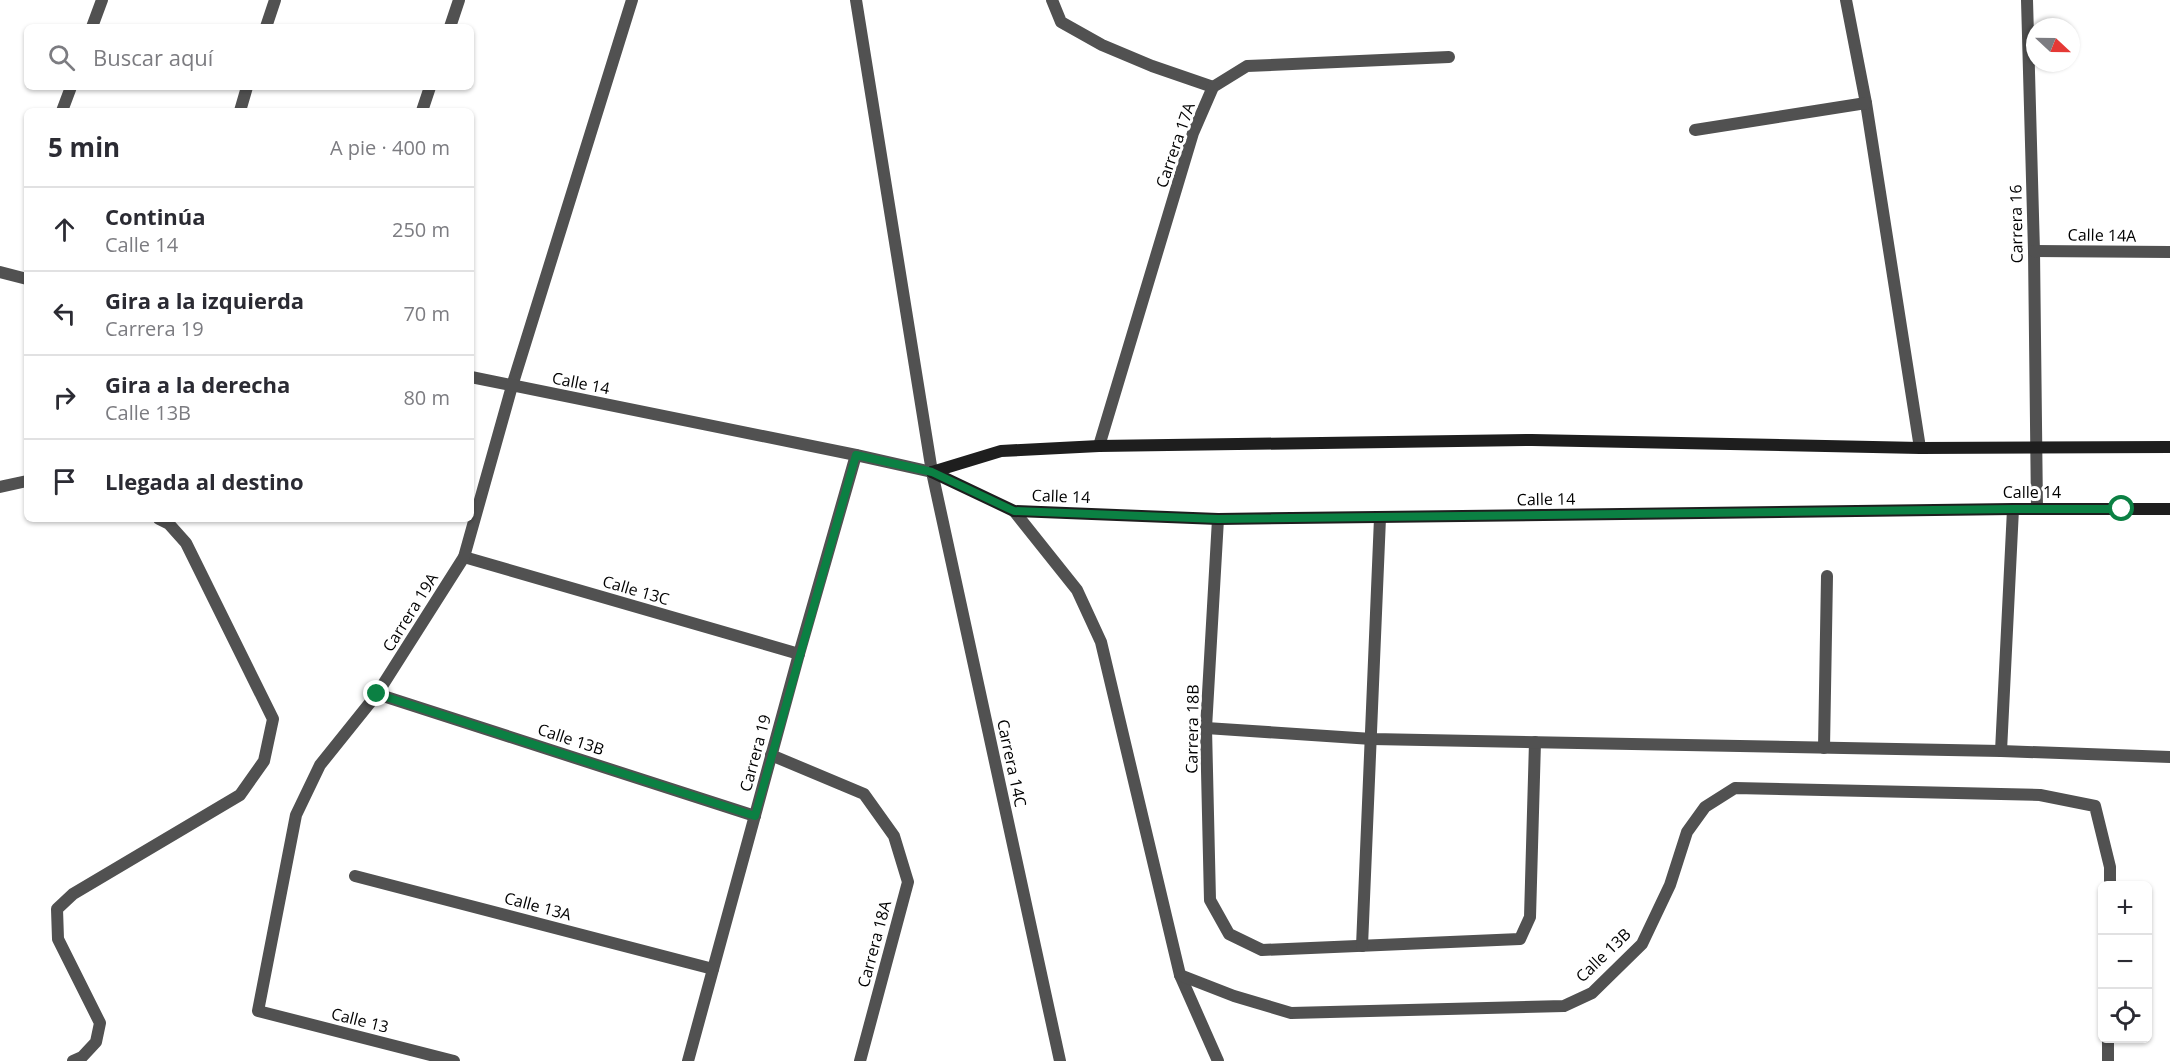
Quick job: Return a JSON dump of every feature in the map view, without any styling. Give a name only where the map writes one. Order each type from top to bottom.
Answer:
[{"type":"main road","name":"Calle 14","points":[[932,472],[1001,451],[1099,446],[1533,440],[1920,448],[2170,447]]},
{"type":"main road","name":"Calle 14","points":[[932,472],[1014,511],[1218,519],[2170,509]]},
{"type":"street","points":[[93,24],[102,0]]},
{"type":"street","points":[[267,24],[275,0]]},
{"type":"street","points":[[451,24],[459,0]]},
{"type":"street","name":"Carrera 19A","points":[[474,521],[512,386],[632,0]]},
{"type":"street","name":"Carrera 14C","points":[[856,0],[932,472],[1060,1061]]},
{"type":"street","points":[[1052,0],[1061,22],[1102,45],[1152,66],[1213,87]]},
{"type":"street","points":[[1846,0],[1866,103],[1920,448]]},
{"type":"street","name":"Carrera 16","points":[[2027,0],[2034,251],[2037,509]]},
{"type":"street","name":"Carrera 17A","points":[[1099,446],[1194,133],[1213,87],[1247,66],[1449,57]]},
{"type":"street","points":[[63,108],[70,90]]},
{"type":"street","points":[[241,108],[247,90]]},
{"type":"street","points":[[423,108],[429,90]]},
{"type":"street","points":[[1695,130],[1866,103]]},
{"type":"street","name":"Calle 14A","points":[[2034,251],[2170,252]]},
{"type":"street","points":[[0,272],[24,278]]},
{"type":"street","name":"Calle 14","points":[[474,377],[932,472]]},
{"type":"street","name":"Carrera 19","points":[[688,1061],[856,455]]},
{"type":"street","points":[[0,487],[24,482]]},
{"type":"street","points":[[2001,751],[2013,509]]},
{"type":"street","points":[[1014,511],[1077,590],[1101,642],[1180,975],[1218,1061]]},
{"type":"street","points":[[1380,518],[1362,946],[1520,939],[1530,917],[1534,742]]},
{"type":"street","name":"Carrera 18B","points":[[1218,519],[1206,728],[1210,900],[1229,934],[1262,950],[1362,946]]},
{"type":"street","points":[[73,1061],[82,1057],[96,1042],[100,1023],[58,939],[57,909],[73,894],[240,795],[264,761],[273,719],[186,543],[165,522]]},
{"type":"street","name":"Carrera 19A","points":[[258,1011],[296,815],[320,765],[377,694],[464,557],[474,522]]},
{"type":"street","name":"Calle 13C","points":[[464,557],[799,654]]},
{"type":"street","points":[[1824,748],[1827,576]]},
{"type":"street","name":"Calle 13B","points":[[377,694],[755,816]]},
{"type":"street","points":[[1206,728],[1372,739],[2001,751],[2170,758]]},
{"type":"street","name":"Carrera 18A","points":[[771,756],[864,794],[894,836],[908,882],[860,1061]]},
{"type":"street","name":"Calle 13B","points":[[1180,975],[1234,996],[1291,1013],[1564,1006],[1592,993],[1642,944],[1670,885],[1687,832],[1705,807],[1735,788],[2040,795],[2095,806],[2110,867],[2110,881]]},
{"type":"street","name":"Calle 13A","points":[[355,876],[713,969]]},
{"type":"street","name":"Calle 13","points":[[258,1011],[454,1061]]},
{"type":"street","points":[[2108,1043],[2108,1061]]},
{"type":"route","points":[[377,694],[755,816],[856,455],[932,472],[1014,511],[1218,519],[2122,509]]}]
